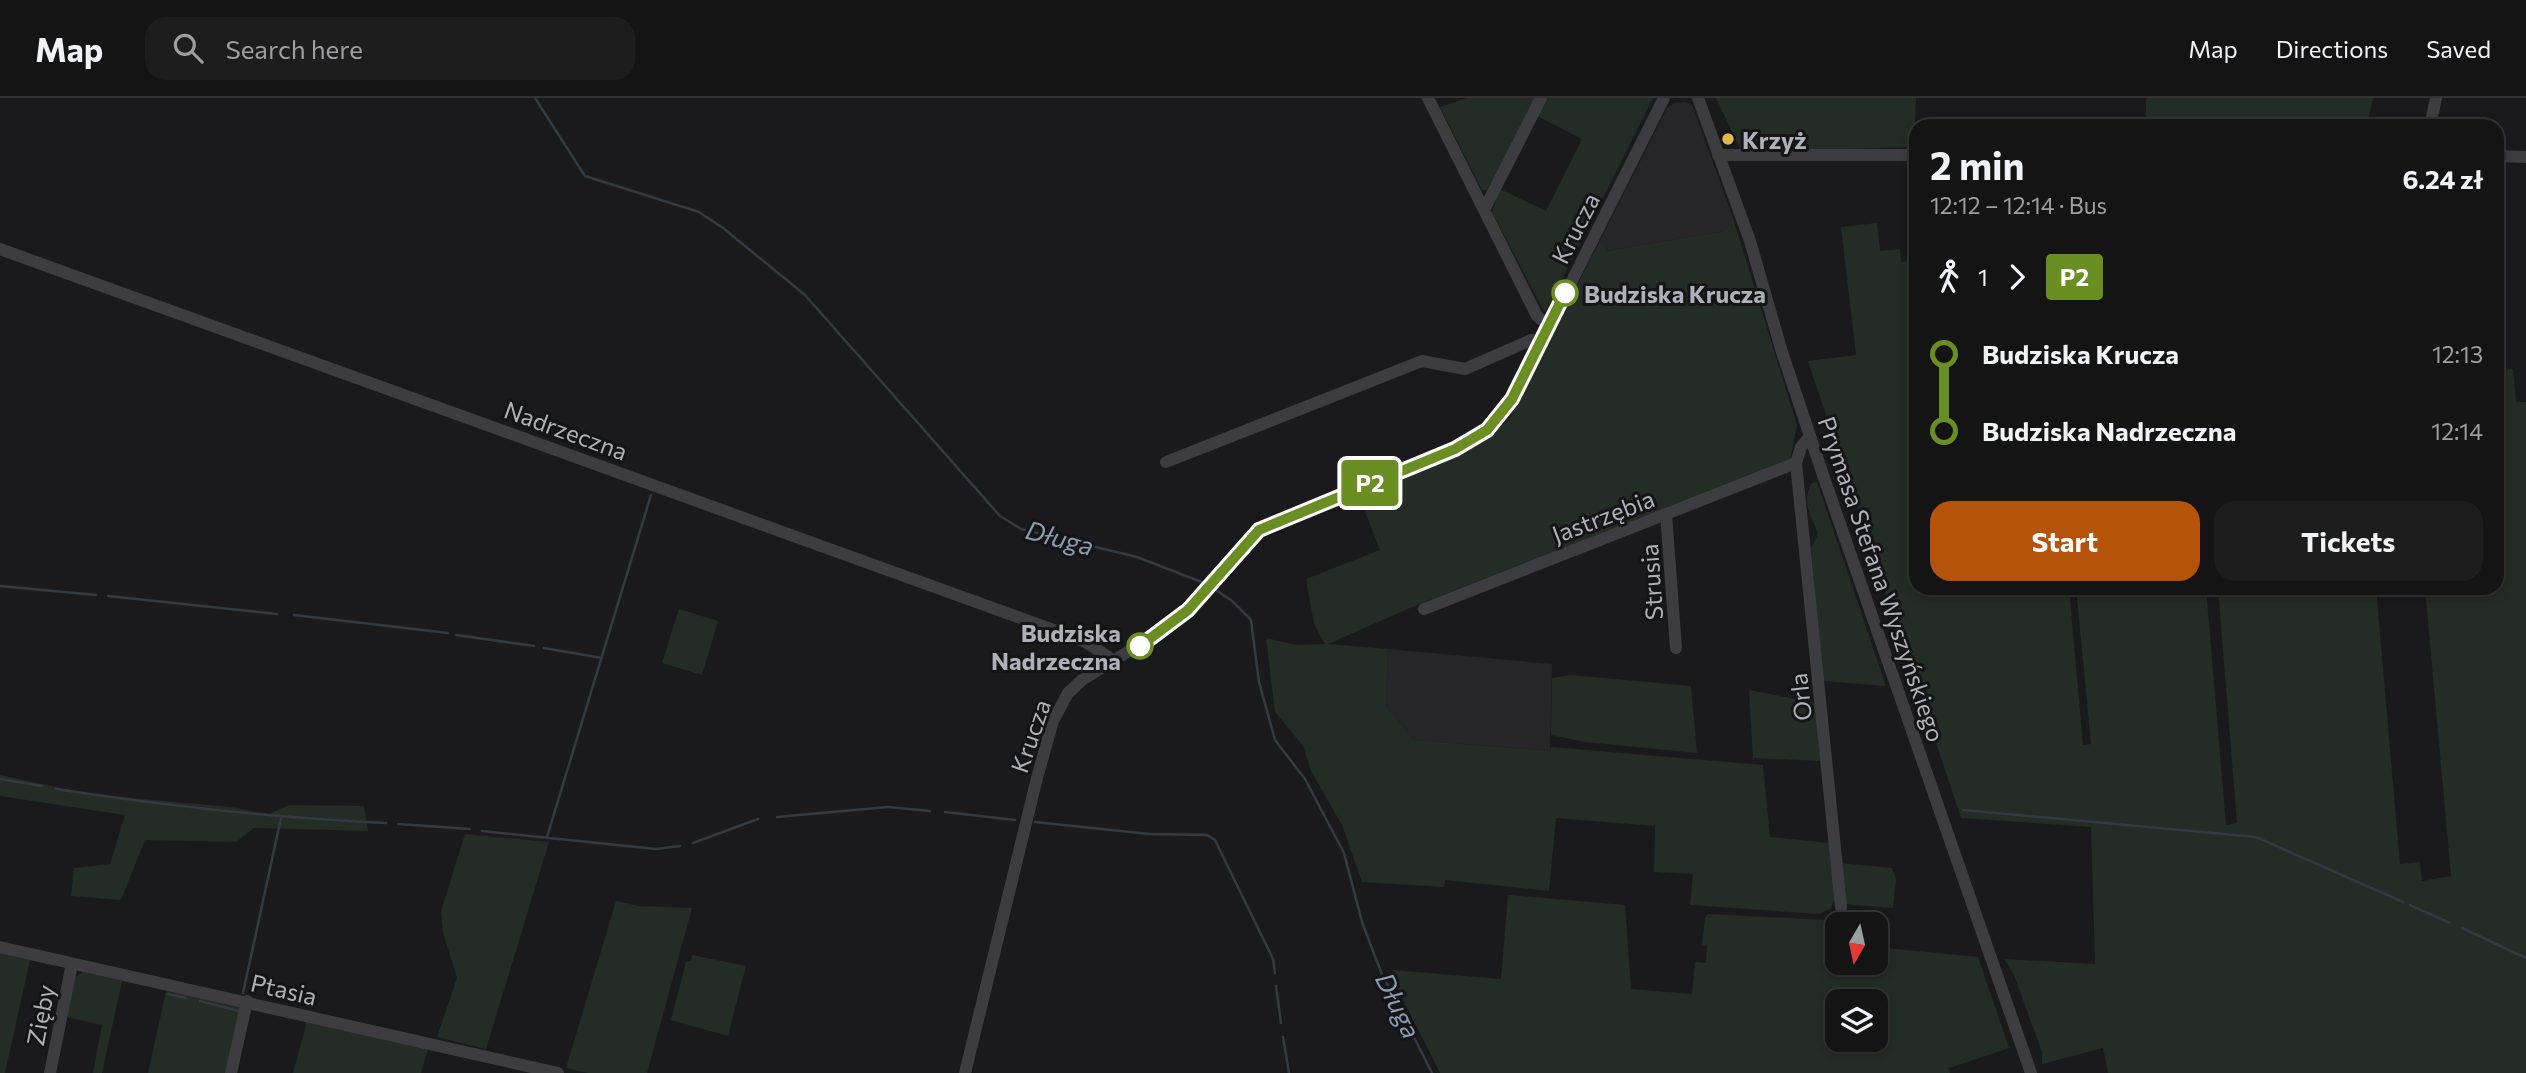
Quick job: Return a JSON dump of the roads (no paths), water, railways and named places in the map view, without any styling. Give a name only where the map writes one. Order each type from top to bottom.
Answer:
[{"type":"street","points":[[1429,98],[1537,316],[1549,326]]},
{"type":"street","points":[[1485,208],[1541,98]]},
{"type":"street","name":"Prymasa Stefana Wyszyńskiego","points":[[1698,98],[1749,241],[1810,436],[2031,1073]]},
{"type":"street","points":[[2432,119],[2436,98]]},
{"type":"street","name":"Krucza","points":[[965,1073],[1017,852],[1053,721],[1068,693],[1113,660],[1173,624],[1203,595],[1247,542],[1275,521],[1480,435],[1512,399],[1666,99]]},
{"type":"street","points":[[1718,155],[1909,155]]},
{"type":"street","points":[[2504,156],[2526,157]]},
{"type":"street","name":"Nadrzeczna","points":[[0,249],[1084,641],[1113,660]]},
{"type":"street","points":[[1166,462],[1422,361],[1465,369],[1531,341],[1541,341]]},
{"type":"street","points":[[1796,463],[1801,447],[1810,436]]},
{"type":"street","name":"Orla","points":[[1796,463],[1841,907]]},
{"type":"street","name":"Jastrzębia","points":[[1424,609],[1796,463]]},
{"type":"street","points":[[1799,484],[1824,475]]},
{"type":"street","name":"Strusia","points":[[1667,514],[1676,648]]},
{"type":"street","name":"Ptasia","points":[[0,947],[558,1073]]},
{"type":"street","name":"Zięby","points":[[50,1073],[72,964]]},
{"type":"street","points":[[230,1073],[247,1002]]},
{"type":"waterway","name":"Długa","points":[[535,98],[585,176],[699,212],[723,228],[805,295],[1000,516],[1021,529],[1137,557],[1204,583]]},
{"type":"waterway","points":[[547,837],[651,495]]},
{"type":"waterway","points":[[0,586],[96,595]]},
{"type":"waterway","name":"Długa","points":[[1213,588],[1232,601],[1251,620],[1259,682],[1275,740],[1305,779],[1344,853],[1362,922],[1381,972],[1432,1073]]},
{"type":"waterway","points":[[108,596],[277,614]]},
{"type":"waterway","points":[[294,615],[448,633]]},
{"type":"waterway","points":[[456,635],[534,646]]},
{"type":"waterway","points":[[544,648],[602,658]]},
{"type":"waterway","points":[[0,779],[42,786]]},
{"type":"waterway","points":[[56,789],[221,810],[386,823]]},
{"type":"waterway","points":[[777,817],[888,807],[930,811]]},
{"type":"waterway","points":[[1963,810],[2256,837],[2403,902]]},
{"type":"waterway","points":[[945,812],[1015,820]]},
{"type":"waterway","points":[[243,993],[281,818]]},
{"type":"waterway","points":[[693,843],[758,819]]},
{"type":"waterway","points":[[1035,822],[1149,834],[1207,835],[1215,840],[1273,959],[1275,973]]},
{"type":"waterway","points":[[398,824],[470,829]]},
{"type":"waterway","points":[[482,831],[656,849],[680,846]]},
{"type":"waterway","points":[[2410,905],[2450,923]]},
{"type":"waterway","points":[[2462,928],[2526,958]]},
{"type":"waterway","points":[[1276,986],[1281,1023]]},
{"type":"waterway","points":[[168,994],[186,998]]},
{"type":"waterway","points":[[200,1001],[239,1011]]},
{"type":"waterway","points":[[1283,1037],[1289,1073]]},
{"type":"place","name":"Krzyż","points":[[1728,139]]},
{"type":"place","name":"Budziska Krucza","points":[[1565,293]]},
{"type":"place","name":"Budziska Nadrzeczna","points":[[1140,646]]}]
